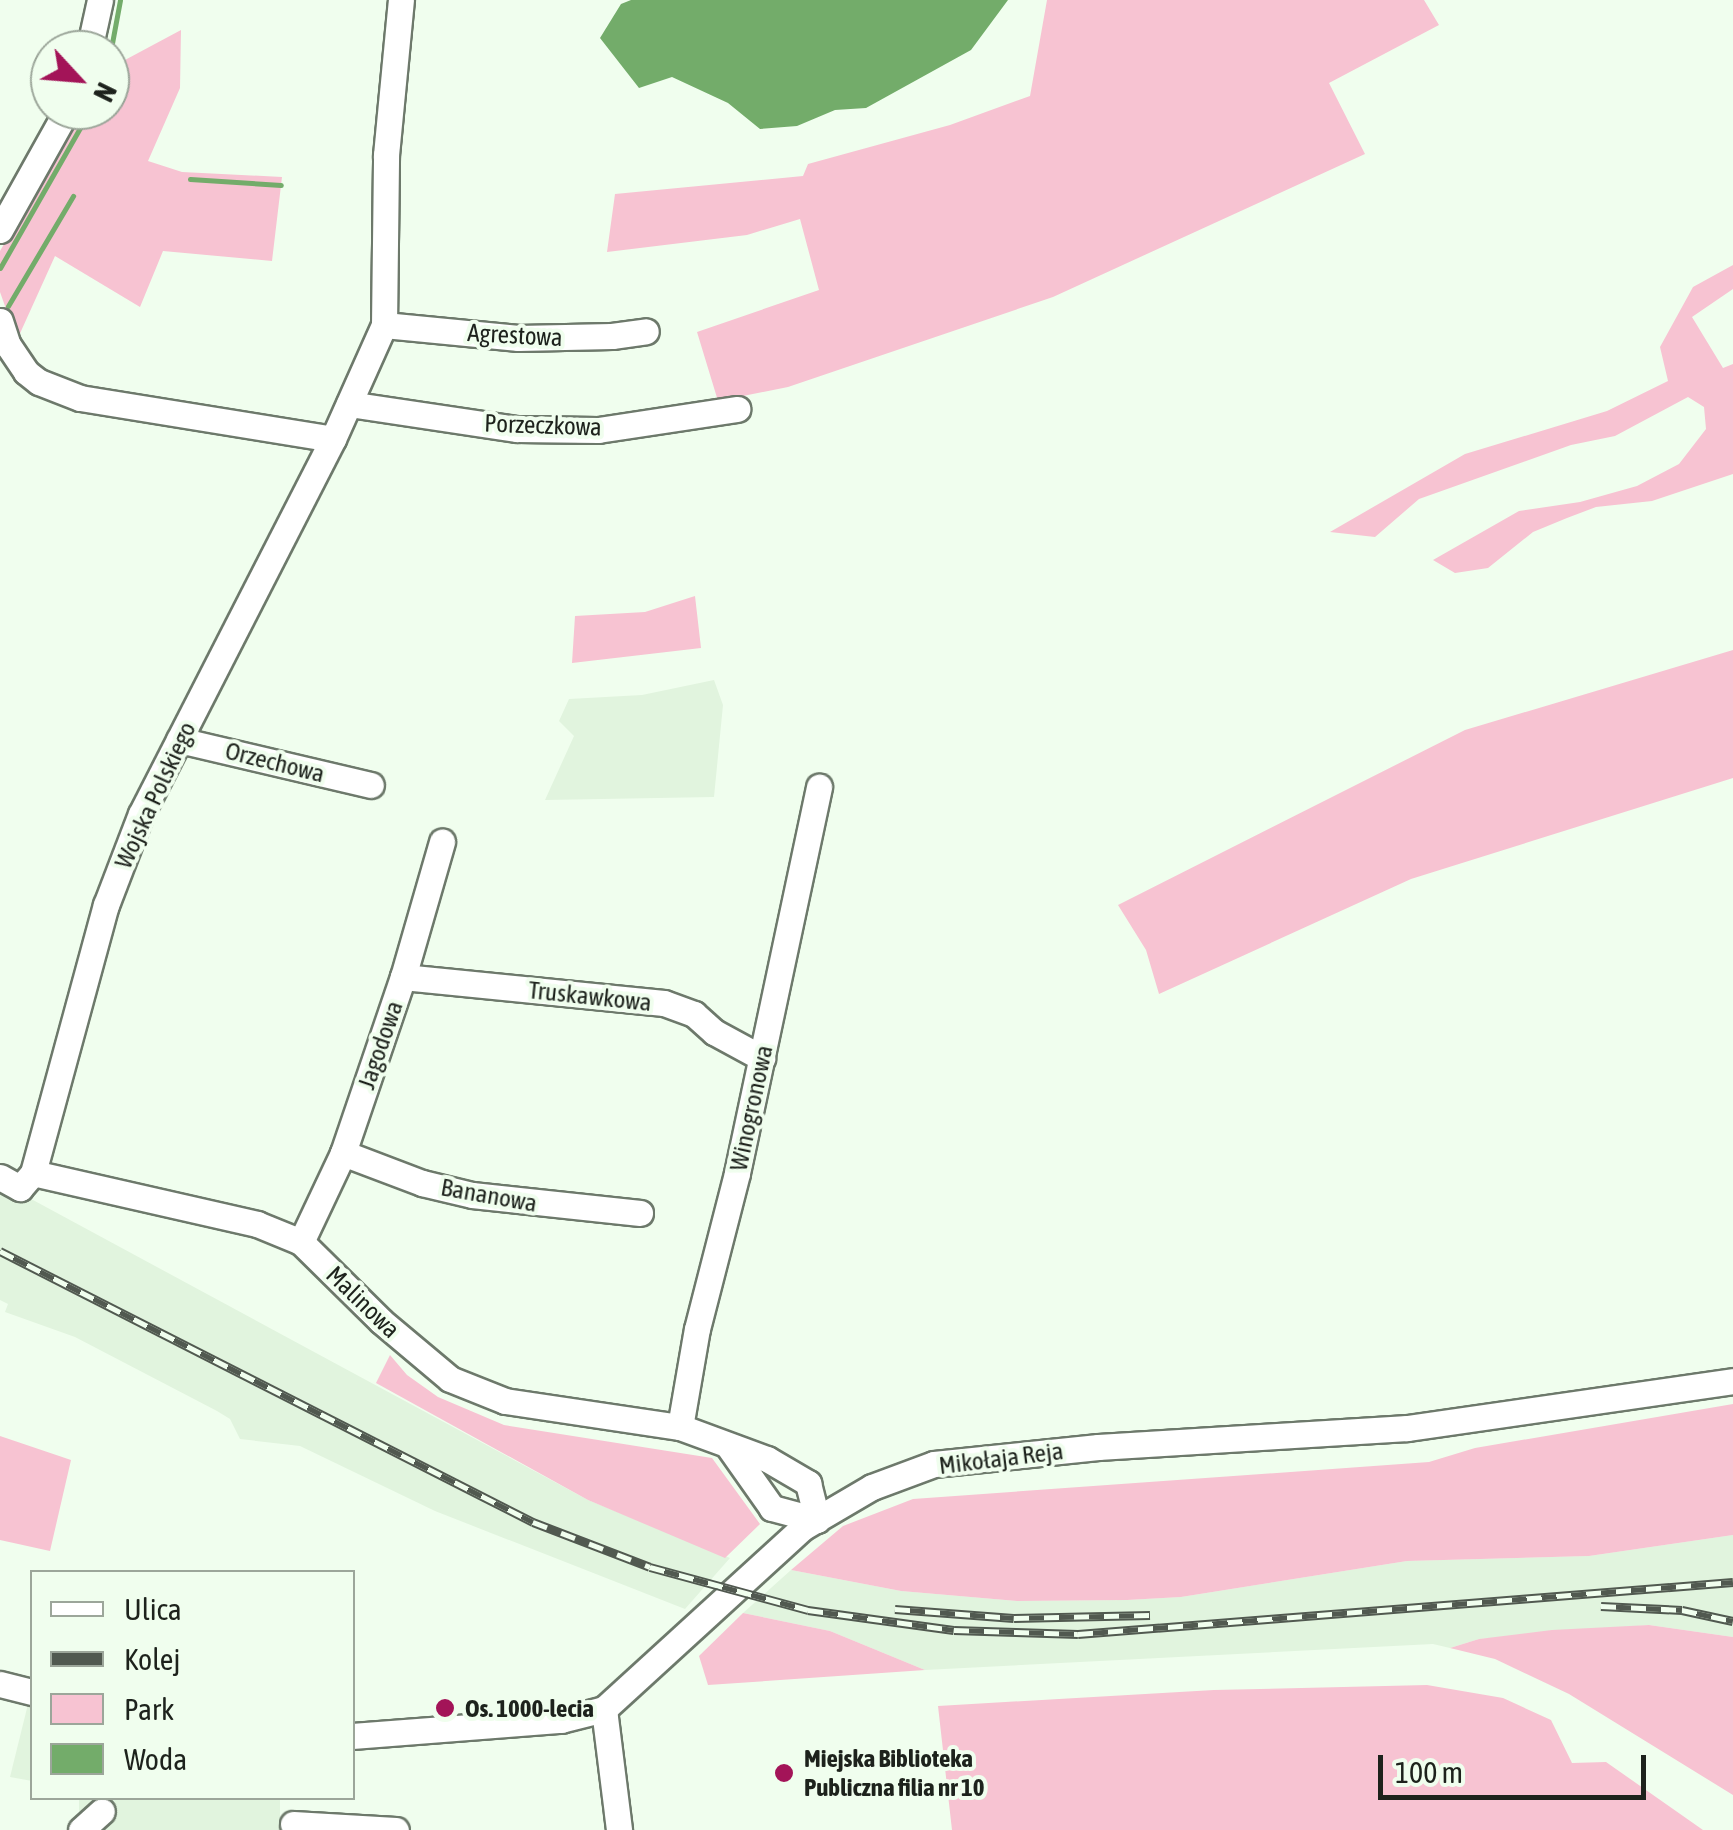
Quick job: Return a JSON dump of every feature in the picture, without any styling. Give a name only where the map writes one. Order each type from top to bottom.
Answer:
[{"type":"street","points":[[93,30],[100,0]]},
{"type":"street","name":"Wojska Polskiego","points":[[33,1174],[106,905],[142,814],[333,439],[384,325],[386,156],[400,0]]},
{"type":"street","points":[[0,230],[7,201],[55,130]]},
{"type":"street","points":[[0,321],[8,344],[26,372],[80,398],[333,439]]},
{"type":"street","name":"Agrestowa","points":[[384,325],[518,338],[598,337],[646,331]]},
{"type":"street","name":"Porzeczkowa","points":[[349,404],[517,430],[598,430],[737,409]]},
{"type":"street","name":"Orzechowa","points":[[180,740],[370,786]]},
{"type":"street","name":"Winogronowa","points":[[680,1427],[697,1328],[762,1058],[818,787]]},
{"type":"street","name":"Jagodowa","points":[[301,1242],[343,1153],[403,977],[442,842]]},
{"type":"street","name":"Truskawkowa","points":[[403,977],[664,1003],[694,1014],[714,1032],[762,1058]]},
{"type":"street","name":"Bananowa","points":[[343,1153],[408,1178],[472,1195],[640,1214]]},
{"type":"street","name":"Malinowa","points":[[0,1178],[20,1188],[33,1174],[257,1224],[301,1242],[419,1356],[461,1385],[526,1406],[680,1427],[729,1448],[767,1458],[808,1483]]},
{"type":"street","name":"Mikołaja Reja","points":[[355,1736],[561,1720],[604,1708],[773,1550],[872,1487],[934,1464],[1098,1447],[1440,1425],[1733,1381]]},
{"type":"street","points":[[729,1448],[772,1508],[777,1528],[773,1550]]},
{"type":"street","points":[[772,1508],[817,1520],[808,1483],[841,1490],[872,1487]]},
{"type":"street","points":[[0,1684],[30,1692]]},
{"type":"street","points":[[604,1708],[619,1830]]},
{"type":"street","points":[[294,1800],[292,1827],[396,1830]]},
{"type":"street","points":[[81,1830],[102,1811]]},
{"type":"shaded area","points":[[714,680],[723,705],[714,797],[545,800],[574,736],[559,721],[569,699],[642,695]]},
{"type":"shaded area","points":[[0,1194],[33,1200],[588,1500],[730,1558],[685,1609],[435,1511],[300,1446],[240,1439],[230,1419],[217,1411],[75,1337],[5,1312],[8,1304],[0,1300]]},
{"type":"shaded area","points":[[1733,1535],[1733,1637],[1649,1625],[1479,1639],[1450,1648],[1433,1644],[925,1670],[830,1631],[743,1613],[791,1570],[901,1591],[1017,1601],[1127,1600],[1181,1597],[1407,1561],[1589,1556]]},
{"type":"shaded area","points":[[28,1704],[30,1704],[30,1781],[10,1777]]},
{"type":"shaded area","points":[[79,1800],[280,1800],[280,1830],[79,1830]]},
{"type":"green space","points":[[1047,0],[1424,0],[1439,25],[1329,83],[1365,154],[1053,297],[788,387],[718,401],[697,332],[819,290],[800,219],[747,235],[607,252],[615,194],[803,176],[808,164],[950,125],[1030,96]]},
{"type":"green space","points":[[181,30],[180,88],[148,161],[182,172],[282,177],[272,261],[163,251],[140,307],[55,256],[17,340],[0,292],[0,251],[69,130],[130,130],[130,57]]},
{"type":"green space","points":[[1733,265],[1733,289],[1692,317],[1723,368],[1733,364],[1733,474],[1652,501],[1596,507],[1567,518],[1533,532],[1488,568],[1455,573],[1433,560],[1519,511],[1580,502],[1637,486],[1679,464],[1706,429],[1704,407],[1688,397],[1615,436],[1571,445],[1419,499],[1375,537],[1330,532],[1465,454],[1607,411],[1668,381],[1660,347],[1693,287]]},
{"type":"green space","points":[[695,596],[701,648],[572,663],[575,616],[645,612]]},
{"type":"green space","points":[[1733,650],[1733,778],[1411,879],[1159,994],[1146,950],[1118,905],[1465,730]]},
{"type":"green space","points":[[390,1355],[407,1375],[438,1397],[504,1425],[712,1458],[760,1524],[725,1558],[588,1500],[376,1383]]},
{"type":"green space","points":[[1733,1404],[1733,1535],[1589,1556],[1407,1561],[1181,1597],[1127,1600],[1017,1601],[901,1591],[791,1570],[843,1526],[913,1499],[1429,1462],[1475,1448]]},
{"type":"green space","points":[[0,1436],[71,1460],[50,1551],[0,1540]]},
{"type":"green space","points":[[743,1613],[830,1631],[925,1670],[708,1685],[699,1656]]},
{"type":"green space","points":[[1649,1625],[1733,1637],[1733,1795],[1569,1694],[1495,1659],[1450,1648],[1479,1639],[1552,1630]]},
{"type":"green space","points":[[1427,1685],[1503,1698],[1551,1720],[1572,1763],[1606,1762],[1703,1830],[952,1830],[938,1706],[1214,1690]]},
{"type":"water","points":[[631,0],[1008,0],[971,50],[866,108],[835,110],[797,126],[760,129],[728,103],[672,77],[639,88],[600,38],[621,4]]},
{"type":"waterway","points":[[114,30],[120,0]]},
{"type":"waterway","points":[[0,268],[79,130]]},
{"type":"waterway","points":[[190,179],[281,185]]},
{"type":"waterway","points":[[8,306],[73,196]]},
{"type":"railway","points":[[0,1251],[533,1522],[650,1567],[808,1610],[954,1630],[1078,1634],[1733,1582]]},
{"type":"railway","points":[[1601,1606],[1682,1610],[1733,1621]]},
{"type":"railway","points":[[895,1609],[1014,1618],[1150,1615]]},
{"type":"place","name":"Os. 1000-lecia","points":[[445,1708]]},
{"type":"place","name":"Miejska Biblioteka Publiczna filia nr 10","points":[[784,1773]]}]
